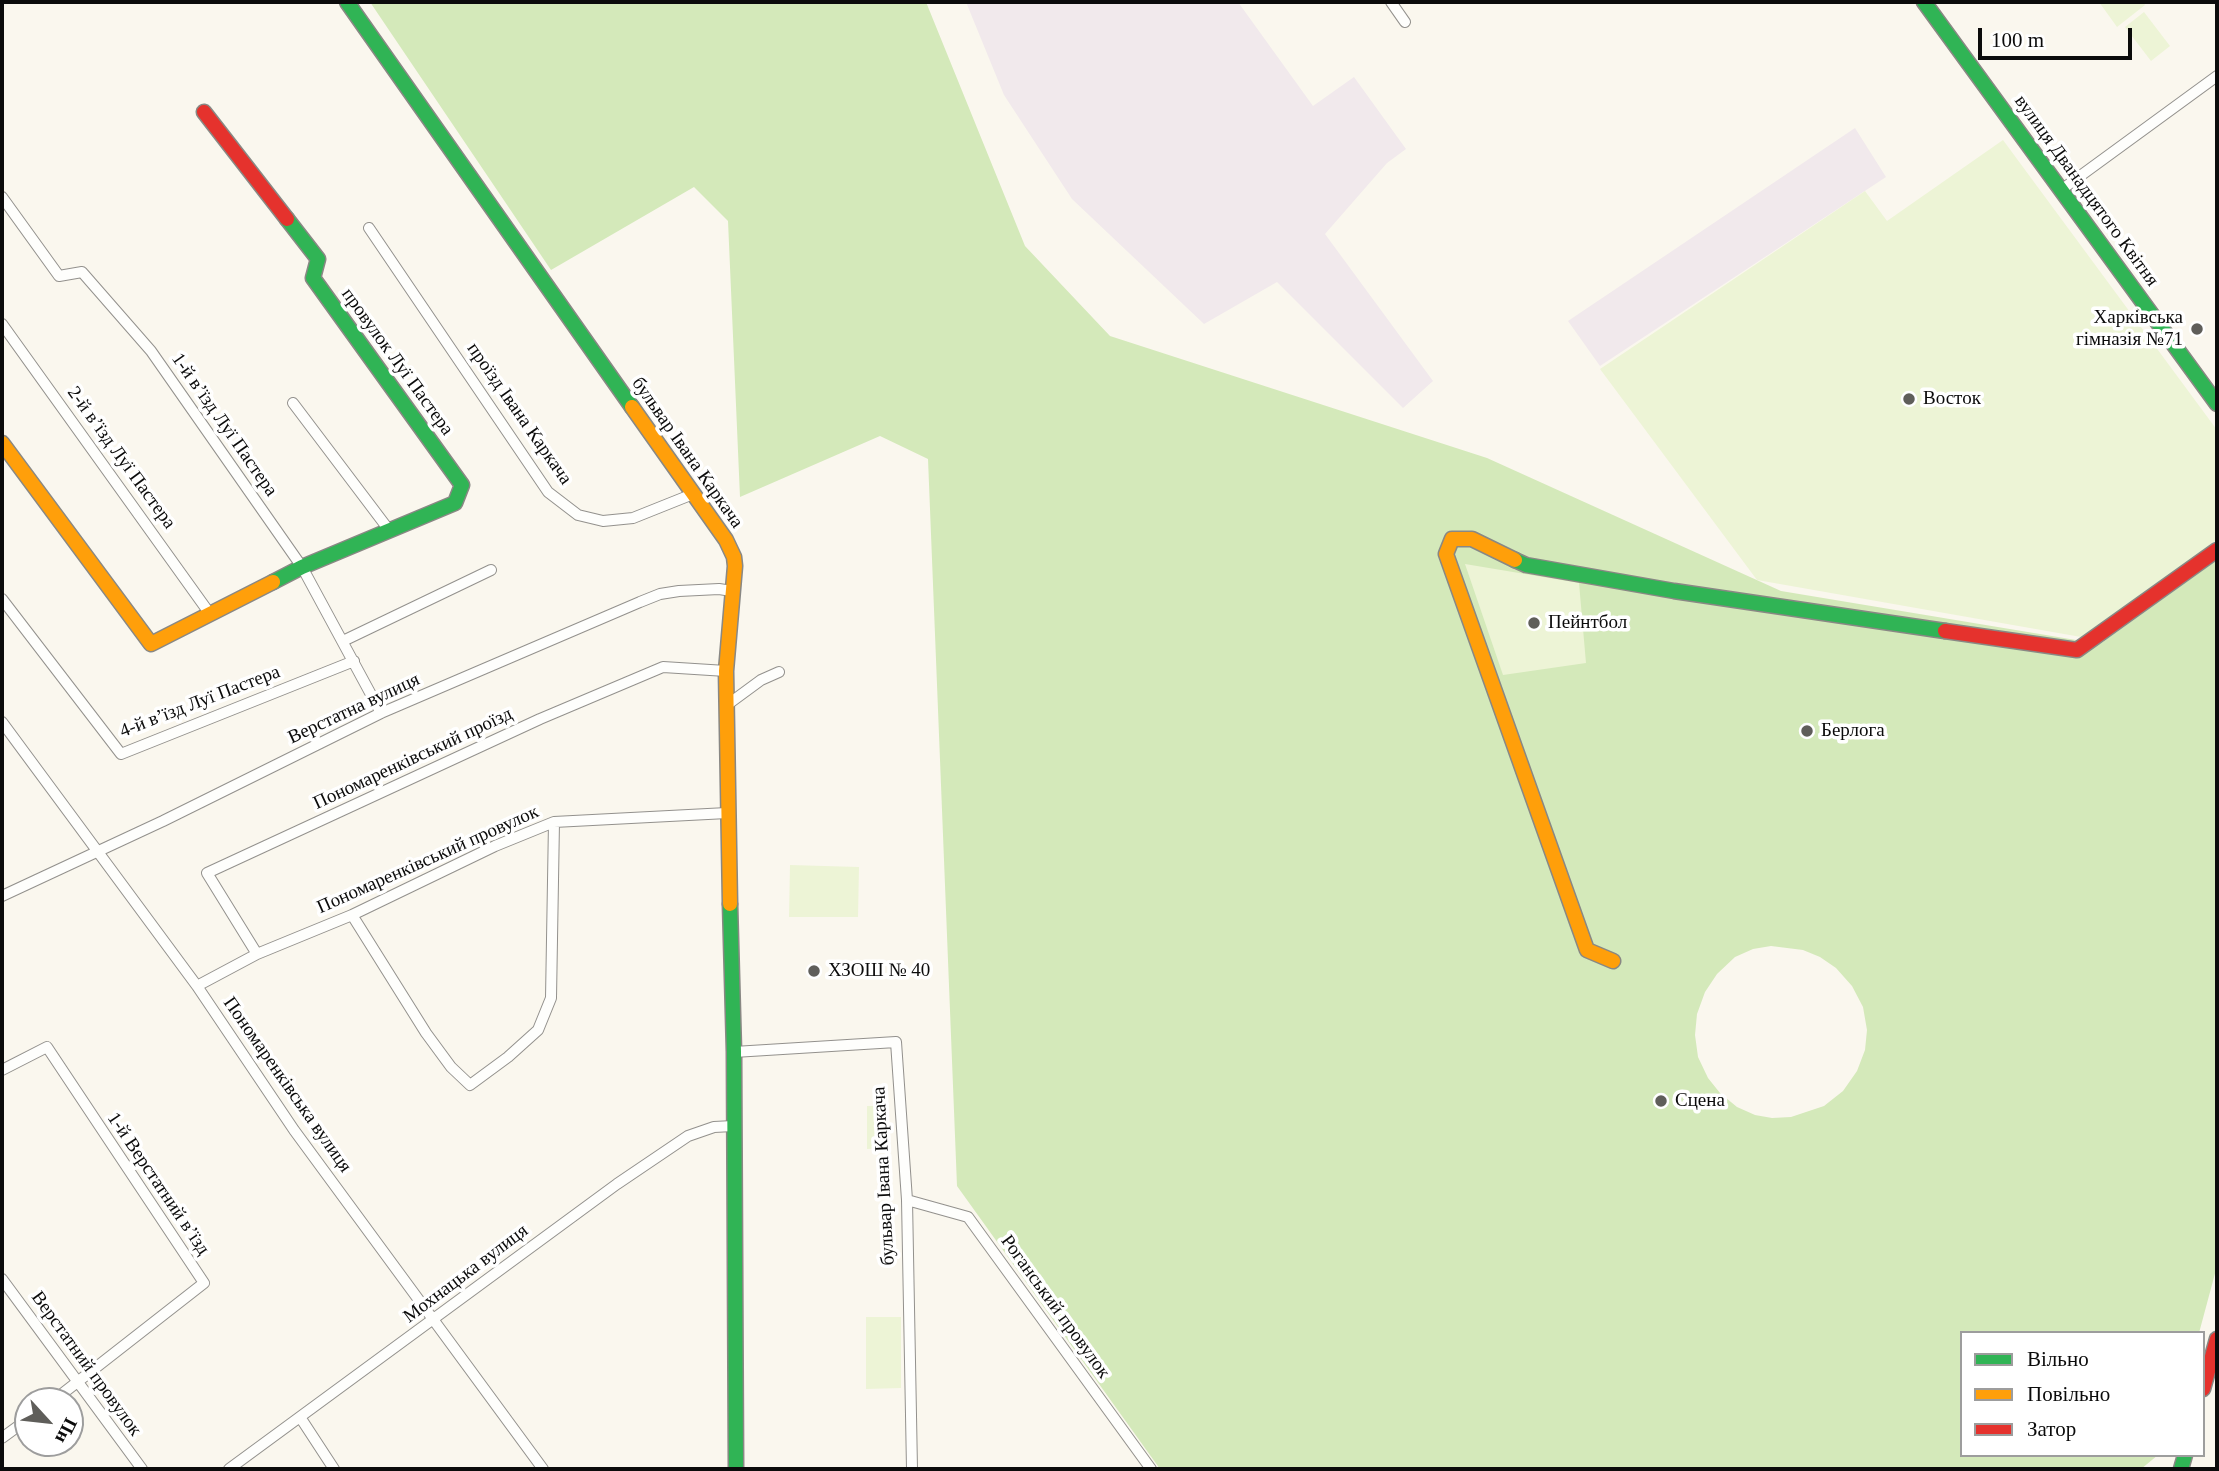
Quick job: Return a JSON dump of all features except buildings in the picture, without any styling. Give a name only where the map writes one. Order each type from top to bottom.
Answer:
[{"type":"street","name":"бульвар Івана Каркача","points":[[347,2],[726,540],[734,557],[726,671],[734,1052],[736,1469]]},
{"type":"street","points":[[1391,2],[1405,22]]},
{"type":"street","name":"вулиця Дванадцятого Квітня","points":[[1924,2],[2217,404]]},
{"type":"street","points":[[2061,190],[2217,76]]},
{"type":"street","name":"провулок Луї Пастера","points":[[204,112],[318,259],[313,278],[462,485],[455,503],[302,568]]},
{"type":"street","name":"1-й в’їзд Луї Пастера","points":[[2,197],[59,276],[82,272],[151,351],[302,568],[381,713]]},
{"type":"street","name":"проїзд Івана Каркача","points":[[369,228],[548,492],[578,515],[603,521],[633,518],[693,494]]},
{"type":"street","name":"2-й в’їзд Луї Пастера","points":[[2,324],[210,614]]},
{"type":"street","points":[[293,403],[389,530]]},
{"type":"street","points":[[2,443],[151,644],[302,568]]},
{"type":"street","points":[[1613,961],[1587,950],[1446,554],[1452,539],[1472,539],[1527,565],[1674,591],[2077,650],[2217,550]]},
{"type":"street","points":[[343,641],[491,570]]},
{"type":"street","name":"Верстатна вулиця","points":[[2,896],[163,821],[381,713],[660,594],[719,589],[732,591]]},
{"type":"street","name":"4-й в’їзд Луї Пастера","points":[[2,599],[121,754],[354,661]]},
{"type":"street","name":"Пономаренківський проїзд","points":[[257,954],[208,873],[540,719],[663,667],[726,671]]},
{"type":"street","points":[[727,705],[761,680],[779,673]]},
{"type":"street","name":"Пономаренківська вулиця","points":[[2,722],[197,986],[294,1130],[543,1469]]},
{"type":"street","name":"Пономаренківський провулок","points":[[197,986],[257,954],[352,915],[495,846],[554,822],[727,813]]},
{"type":"street","points":[[352,915],[426,1033],[452,1067],[470,1085],[508,1057],[538,1030],[551,998],[554,822]]},
{"type":"street","name":"бульвар Івана Каркача","points":[[734,1052],[895,1042],[907,1200],[912,1469]]},
{"type":"street","name":"1-й Верстатний в’їзд","points":[[2,1070],[47,1047],[204,1283],[79,1382]]},
{"type":"street","name":"Мохнацька вулиця","points":[[229,1469],[606,1192],[688,1136],[714,1127],[733,1126]]},
{"type":"street","name":"Роганський провулок","points":[[907,1200],[968,1217],[1151,1469]]},
{"type":"street","name":"Верстатний провулок","points":[[2,1279],[142,1469]]},
{"type":"street","points":[[2205,1382],[2217,1339]]},
{"type":"street","points":[[72,1387],[79,1382]]},
{"type":"street","points":[[300,1417],[334,1469]]},
{"type":"shaded area","points":[[966,2],[1238,2],[1313,106],[1354,77],[1406,149],[1387,163],[1325,234],[1433,381],[1403,408],[1277,282],[1204,324],[1072,199],[1004,95]]},
{"type":"shaded area","points":[[1855,128],[1886,177],[1600,366],[1568,321]]},
{"type":"green space","points":[[370,2],[926,2],[1025,246],[1110,336],[1487,458],[1781,591],[2100,644],[2217,560],[2217,1266],[2200,1331],[1960,1331],[1960,1457],[2156,1457],[2141,1469],[1160,1469],[957,1186],[928,459],[880,436],[740,497],[728,221],[694,187],[551,270]],"holes":[[[1771,946],[1803,950],[1836,968],[1852,986],[1863,1007],[1867,1030],[1865,1050],[1857,1071],[1843,1091],[1824,1106],[1791,1117],[1755,1115],[1737,1107],[1720,1093],[1708,1078],[1698,1057],[1695,1035],[1697,1014],[1705,992],[1717,974],[1735,957],[1753,949]]]},
{"type":"green space","points":[[2099,2],[2143,2],[2145,5],[2117,27]]},
{"type":"green space","points":[[2144,12],[2170,46],[2151,61],[2125,27]]},
{"type":"green space","name":"Восток","points":[[2003,140],[2217,430],[2217,540],[2081,637],[1757,580],[1600,369],[1865,191],[1887,221]]},
{"type":"green space","name":"Пейнтбол","points":[[1465,564],[1579,583],[1586,663],[1503,675]]},
{"type":"green space","points":[[790,865],[859,867],[858,917],[789,917]]},
{"type":"green space","points":[[867,1106],[887,1106],[888,1148],[867,1149]]},
{"type":"green space","points":[[866,1317],[901,1317],[901,1388],[866,1389]]},
{"type":"traffic: fast","points":[[347,2],[632,407]]},
{"type":"traffic: fast","points":[[1924,2],[2217,404]]},
{"type":"traffic: fast","points":[[273,582],[302,567],[455,503],[462,485],[313,278],[318,259],[287,219]]},
{"type":"traffic: fast","points":[[1515,560],[1526,565],[1674,591],[1945,631]]},
{"type":"traffic: fast","points":[[730,904],[734,1052],[736,1469]]},
{"type":"traffic: fast","points":[[2181,1469],[2184,1457]]},
{"type":"traffic: slow","points":[[632,407],[726,540],[734,557],[726,671],[730,904]]},
{"type":"traffic: slow","points":[[2,443],[151,644],[273,582]]},
{"type":"traffic: slow","points":[[1515,560],[1472,539],[1452,539],[1446,554],[1587,950],[1613,961]]},
{"type":"traffic: jam","points":[[204,112],[287,219]]},
{"type":"traffic: jam","points":[[1945,631],[2077,650],[2217,550]]},
{"type":"traffic: jam","points":[[2205,1382],[2217,1339]]},
{"type":"place","name":"Харківська гімназія №71","points":[[2197,329]]},
{"type":"place","name":"Восток","points":[[1909,399]]},
{"type":"place","name":"Пейнтбол","points":[[1534,623]]},
{"type":"place","name":"Берлога","points":[[1807,731]]},
{"type":"place","name":"ХЗОШ № 40","points":[[814,971]]},
{"type":"place","name":"Сцена","points":[[1661,1101]]}]
